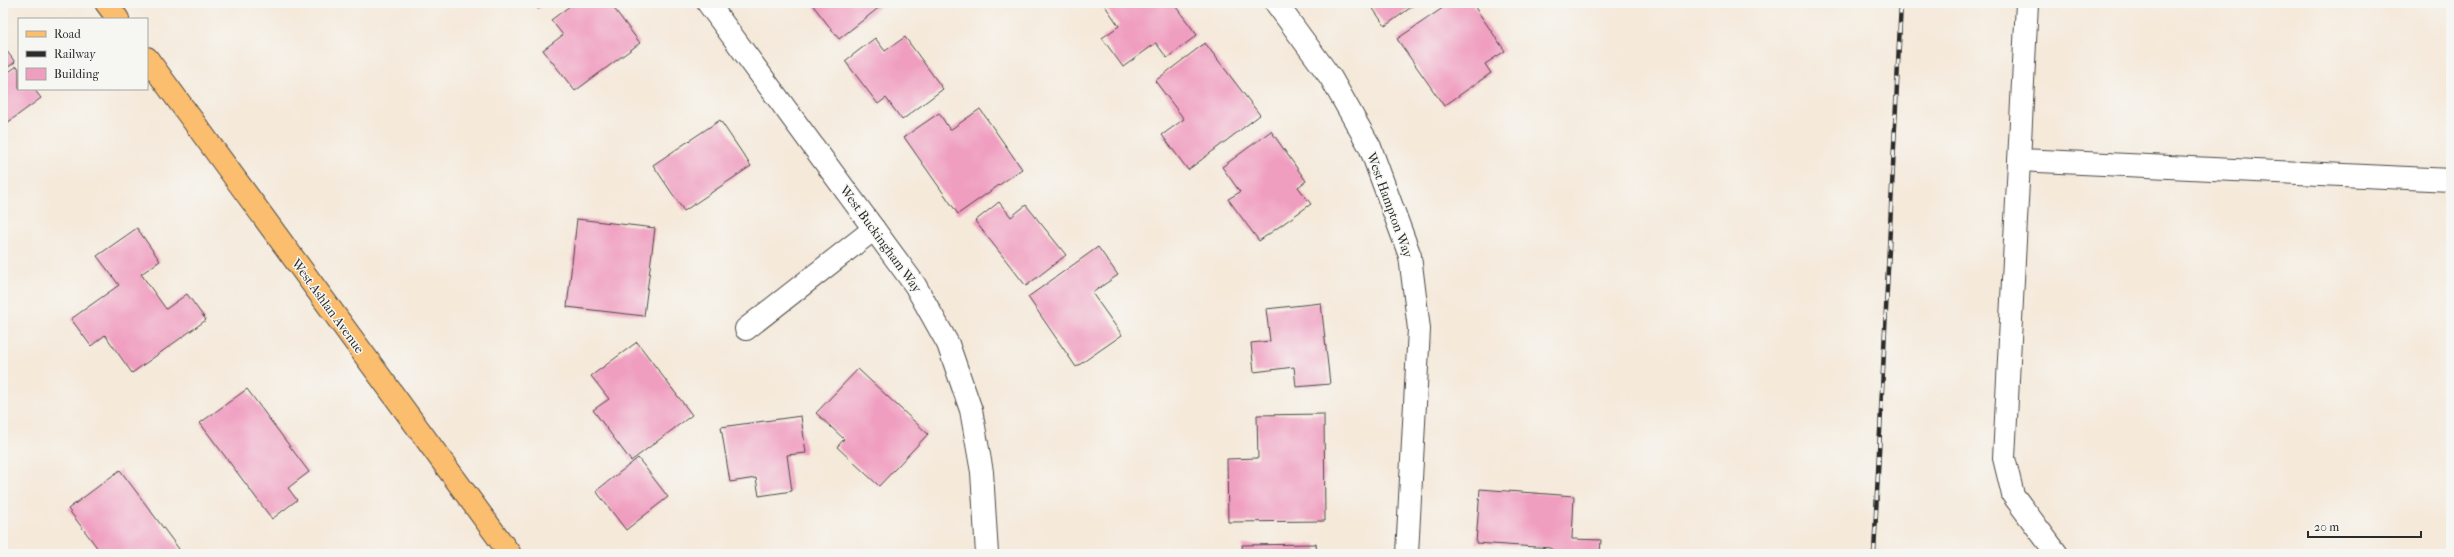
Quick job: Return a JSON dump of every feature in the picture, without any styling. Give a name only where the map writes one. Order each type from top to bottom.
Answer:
[{"type":"main road","points":[[106,3],[117,18]]},
{"type":"main road","name":"West Ashlan Avenue","points":[[148,59],[510,554]]},
{"type":"street","name":"West Buckingham Way","points":[[708,3],[915,285],[948,344],[971,410],[982,472],[987,554]]},
{"type":"street","name":"West Hampton Way","points":[[1276,3],[1331,78],[1370,147],[1410,256],[1419,329],[1407,554]]},
{"type":"street","points":[[2027,3],[2004,458],[2013,495],[2057,554]]},
{"type":"street","points":[[2019,160],[2451,180]]},
{"type":"street","points":[[746,329],[874,229]]},
{"type":"building","points":[[534,3],[546,3],[538,9]]},
{"type":"building","points":[[574,3],[610,3],[640,43],[575,91],[543,50],[563,35],[551,20]]},
{"type":"building","points":[[811,3],[879,3],[881,6],[839,39]]},
{"type":"building","points":[[1103,3],[1173,3],[1197,35],[1167,58],[1156,43],[1123,67],[1102,38],[1119,26]]},
{"type":"building","points":[[1369,3],[1417,3],[1385,26]]},
{"type":"building","points":[[1450,3],[1472,3],[1505,51],[1485,64],[1491,73],[1444,106],[1397,39]]},
{"type":"building","points":[[905,37],[943,89],[902,120],[886,98],[878,104],[845,61],[875,38],[885,51]]},
{"type":"building","points":[[1205,43],[1260,115],[1188,170],[1162,135],[1184,119],[1155,81]]},
{"type":"building","points":[[3,46],[15,62],[3,71]]},
{"type":"building","points":[[17,66],[18,90],[35,90],[41,98],[3,126],[3,76]]},
{"type":"building","points":[[980,109],[1022,169],[958,214],[904,137],[939,113],[950,130]]},
{"type":"building","points":[[720,120],[751,166],[684,211],[653,165]]},
{"type":"building","points":[[1271,131],[1306,181],[1298,187],[1311,204],[1259,241],[1228,199],[1240,192],[1222,167]]},
{"type":"building","points":[[999,202],[1011,217],[1026,205],[1066,255],[1026,286],[975,221]]},
{"type":"building","points":[[577,219],[655,228],[644,316],[567,307]]},
{"type":"building","points":[[137,228],[160,261],[141,274],[166,309],[187,294],[206,320],[132,373],[105,335],[91,346],[71,319],[119,285],[97,256]]},
{"type":"building","points":[[1098,247],[1118,275],[1092,293],[1122,335],[1076,367],[1028,297]]},
{"type":"building","points":[[1321,303],[1330,384],[1296,387],[1294,367],[1254,372],[1251,343],[1270,341],[1266,309]]},
{"type":"building","points":[[637,342],[692,415],[631,461],[593,410],[609,399],[591,376]]},
{"type":"building","points":[[858,369],[928,434],[879,486],[837,447],[844,439],[816,413]]},
{"type":"building","points":[[247,389],[309,472],[288,488],[297,500],[272,519],[200,423]]},
{"type":"building","points":[[1324,414],[1325,521],[1228,522],[1227,459],[1258,458],[1257,415]]},
{"type":"building","points":[[801,416],[806,453],[787,455],[792,491],[759,496],[756,478],[730,482],[721,427]]},
{"type":"building","points":[[638,458],[668,497],[626,530],[596,491]]},
{"type":"building","points":[[120,470],[179,549],[173,554],[102,554],[68,509]]},
{"type":"building","points":[[1480,489],[1574,496],[1572,539],[1601,540],[1600,554],[1551,554],[1551,548],[1476,543]]},
{"type":"building","points":[[1316,544],[1317,554],[1243,554],[1242,545]]},
{"type":"railway","points":[[1874,554],[1901,3]]}]
